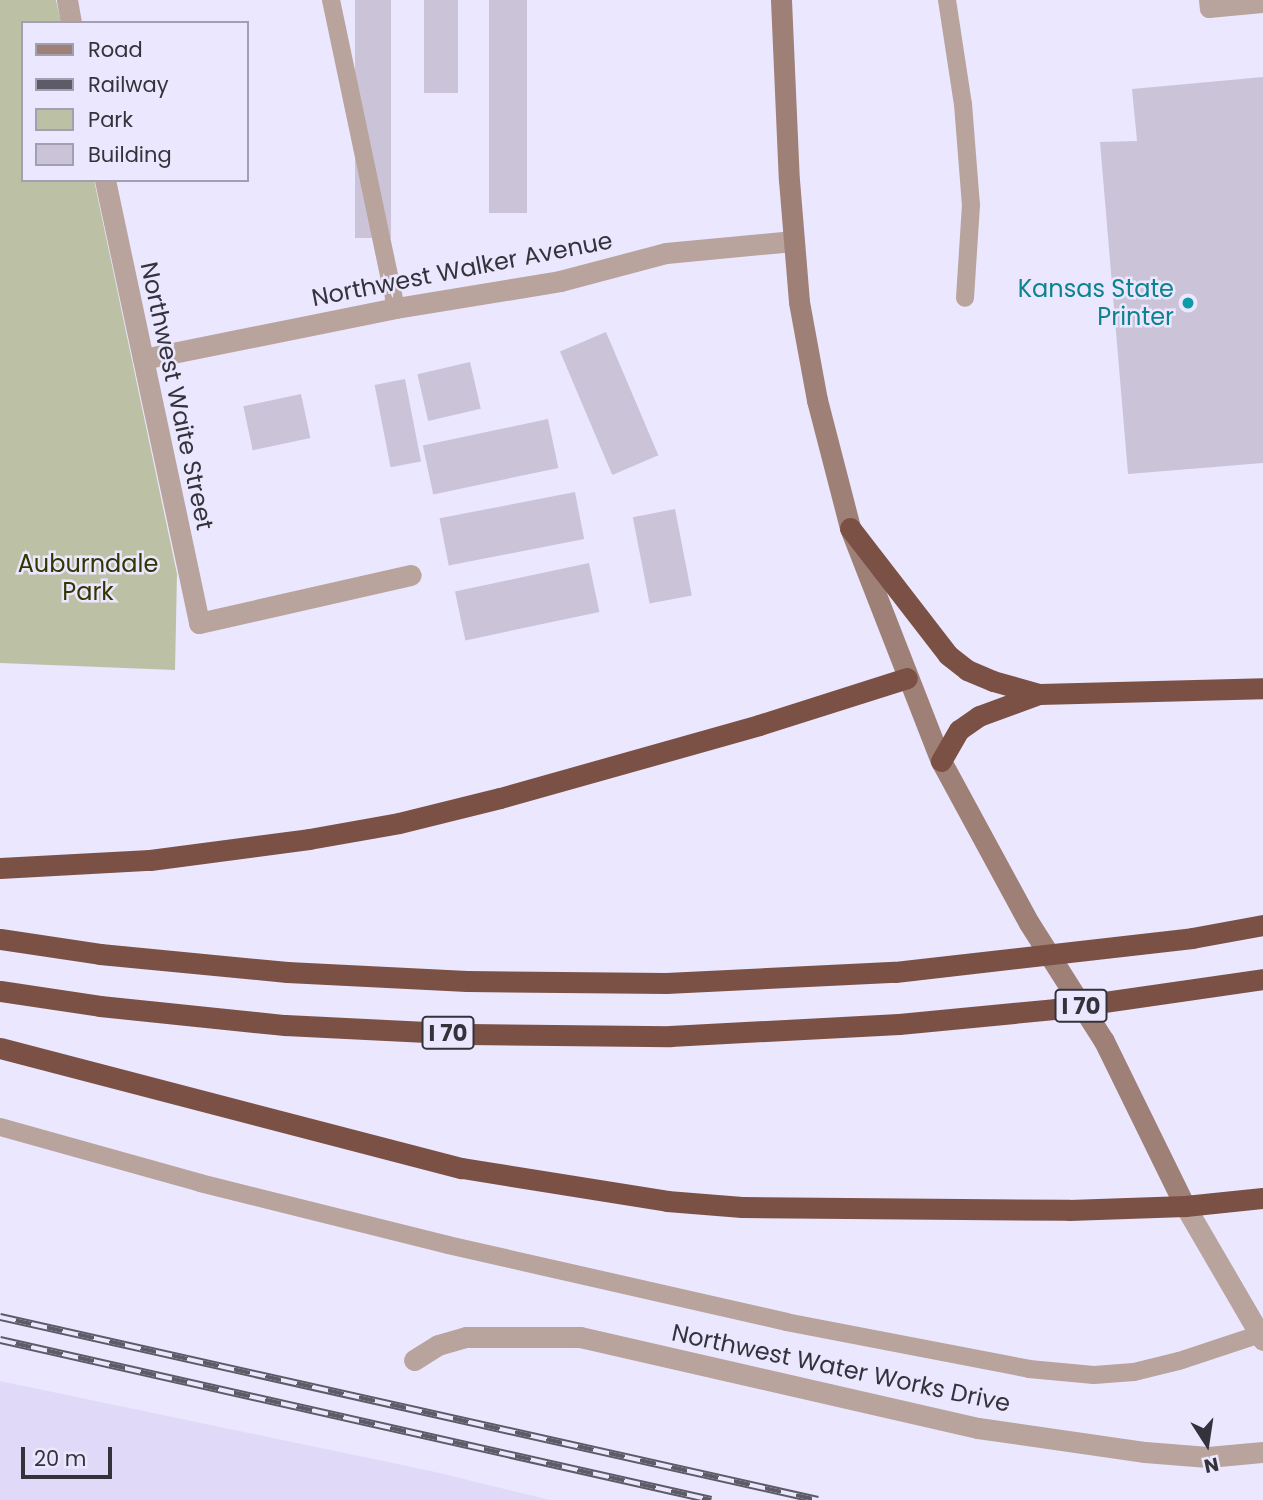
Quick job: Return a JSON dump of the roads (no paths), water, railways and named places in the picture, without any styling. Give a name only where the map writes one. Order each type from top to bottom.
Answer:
[{"type":"highway","points":[[850,528],[924,628],[948,655],[967,670],[993,681],[1039,694],[1263,688]]},
{"type":"highway","points":[[0,868],[150,860],[309,839],[399,822],[500,798],[759,725],[907,678]]},
{"type":"highway","points":[[940,761],[959,730],[979,716],[1039,694]]},
{"type":"highway","name":"I 70","points":[[0,940],[100,954],[287,972],[467,981],[666,983],[895,972],[1192,938],[1263,925]]},
{"type":"highway","name":"I 70","points":[[0,992],[100,1006],[285,1025],[467,1034],[670,1036],[899,1024],[1056,1009],[1263,979]]},
{"type":"highway","points":[[0,1048],[462,1168],[667,1201],[742,1207],[1069,1210],[1185,1206],[1263,1198]]},
{"type":"main road","points":[[781,0],[793,241],[799,302],[814,389],[850,528],[940,761],[1029,923],[1104,1041],[1185,1206]]},
{"type":"street","points":[[67,0],[71,21]]},
{"type":"street","name":"Northwest Waite Street","points":[[105,182],[199,623],[411,575]]},
{"type":"street","name":"Northwest Walker Avenue","points":[[143,359],[396,309],[560,281],[666,253],[793,241]]},
{"type":"street","points":[[1185,1206],[1262,1337]]},
{"type":"street","name":"Northwest Water Works Drive","points":[[414,1360],[438,1345],[466,1338],[580,1337],[978,1428],[1158,1453],[1208,1457],[1263,1452]]},
{"type":"lane","points":[[331,0],[396,309]]},
{"type":"lane","points":[[947,0],[963,104],[971,205],[965,298]]},
{"type":"lane","points":[[1208,0],[1209,9],[1263,4]]},
{"type":"lane","points":[[0,1127],[200,1182],[448,1245],[786,1322],[1028,1369],[1094,1375],[1134,1372],[1262,1337]]},
{"type":"railway","points":[[0,1317],[818,1500]]},
{"type":"railway","points":[[0,1340],[711,1500]]},
{"type":"place","name":"Kansas State Printer","points":[[1188,303]]},
{"type":"park label","name":"Auburndale Park","points":[[88,578]]}]
